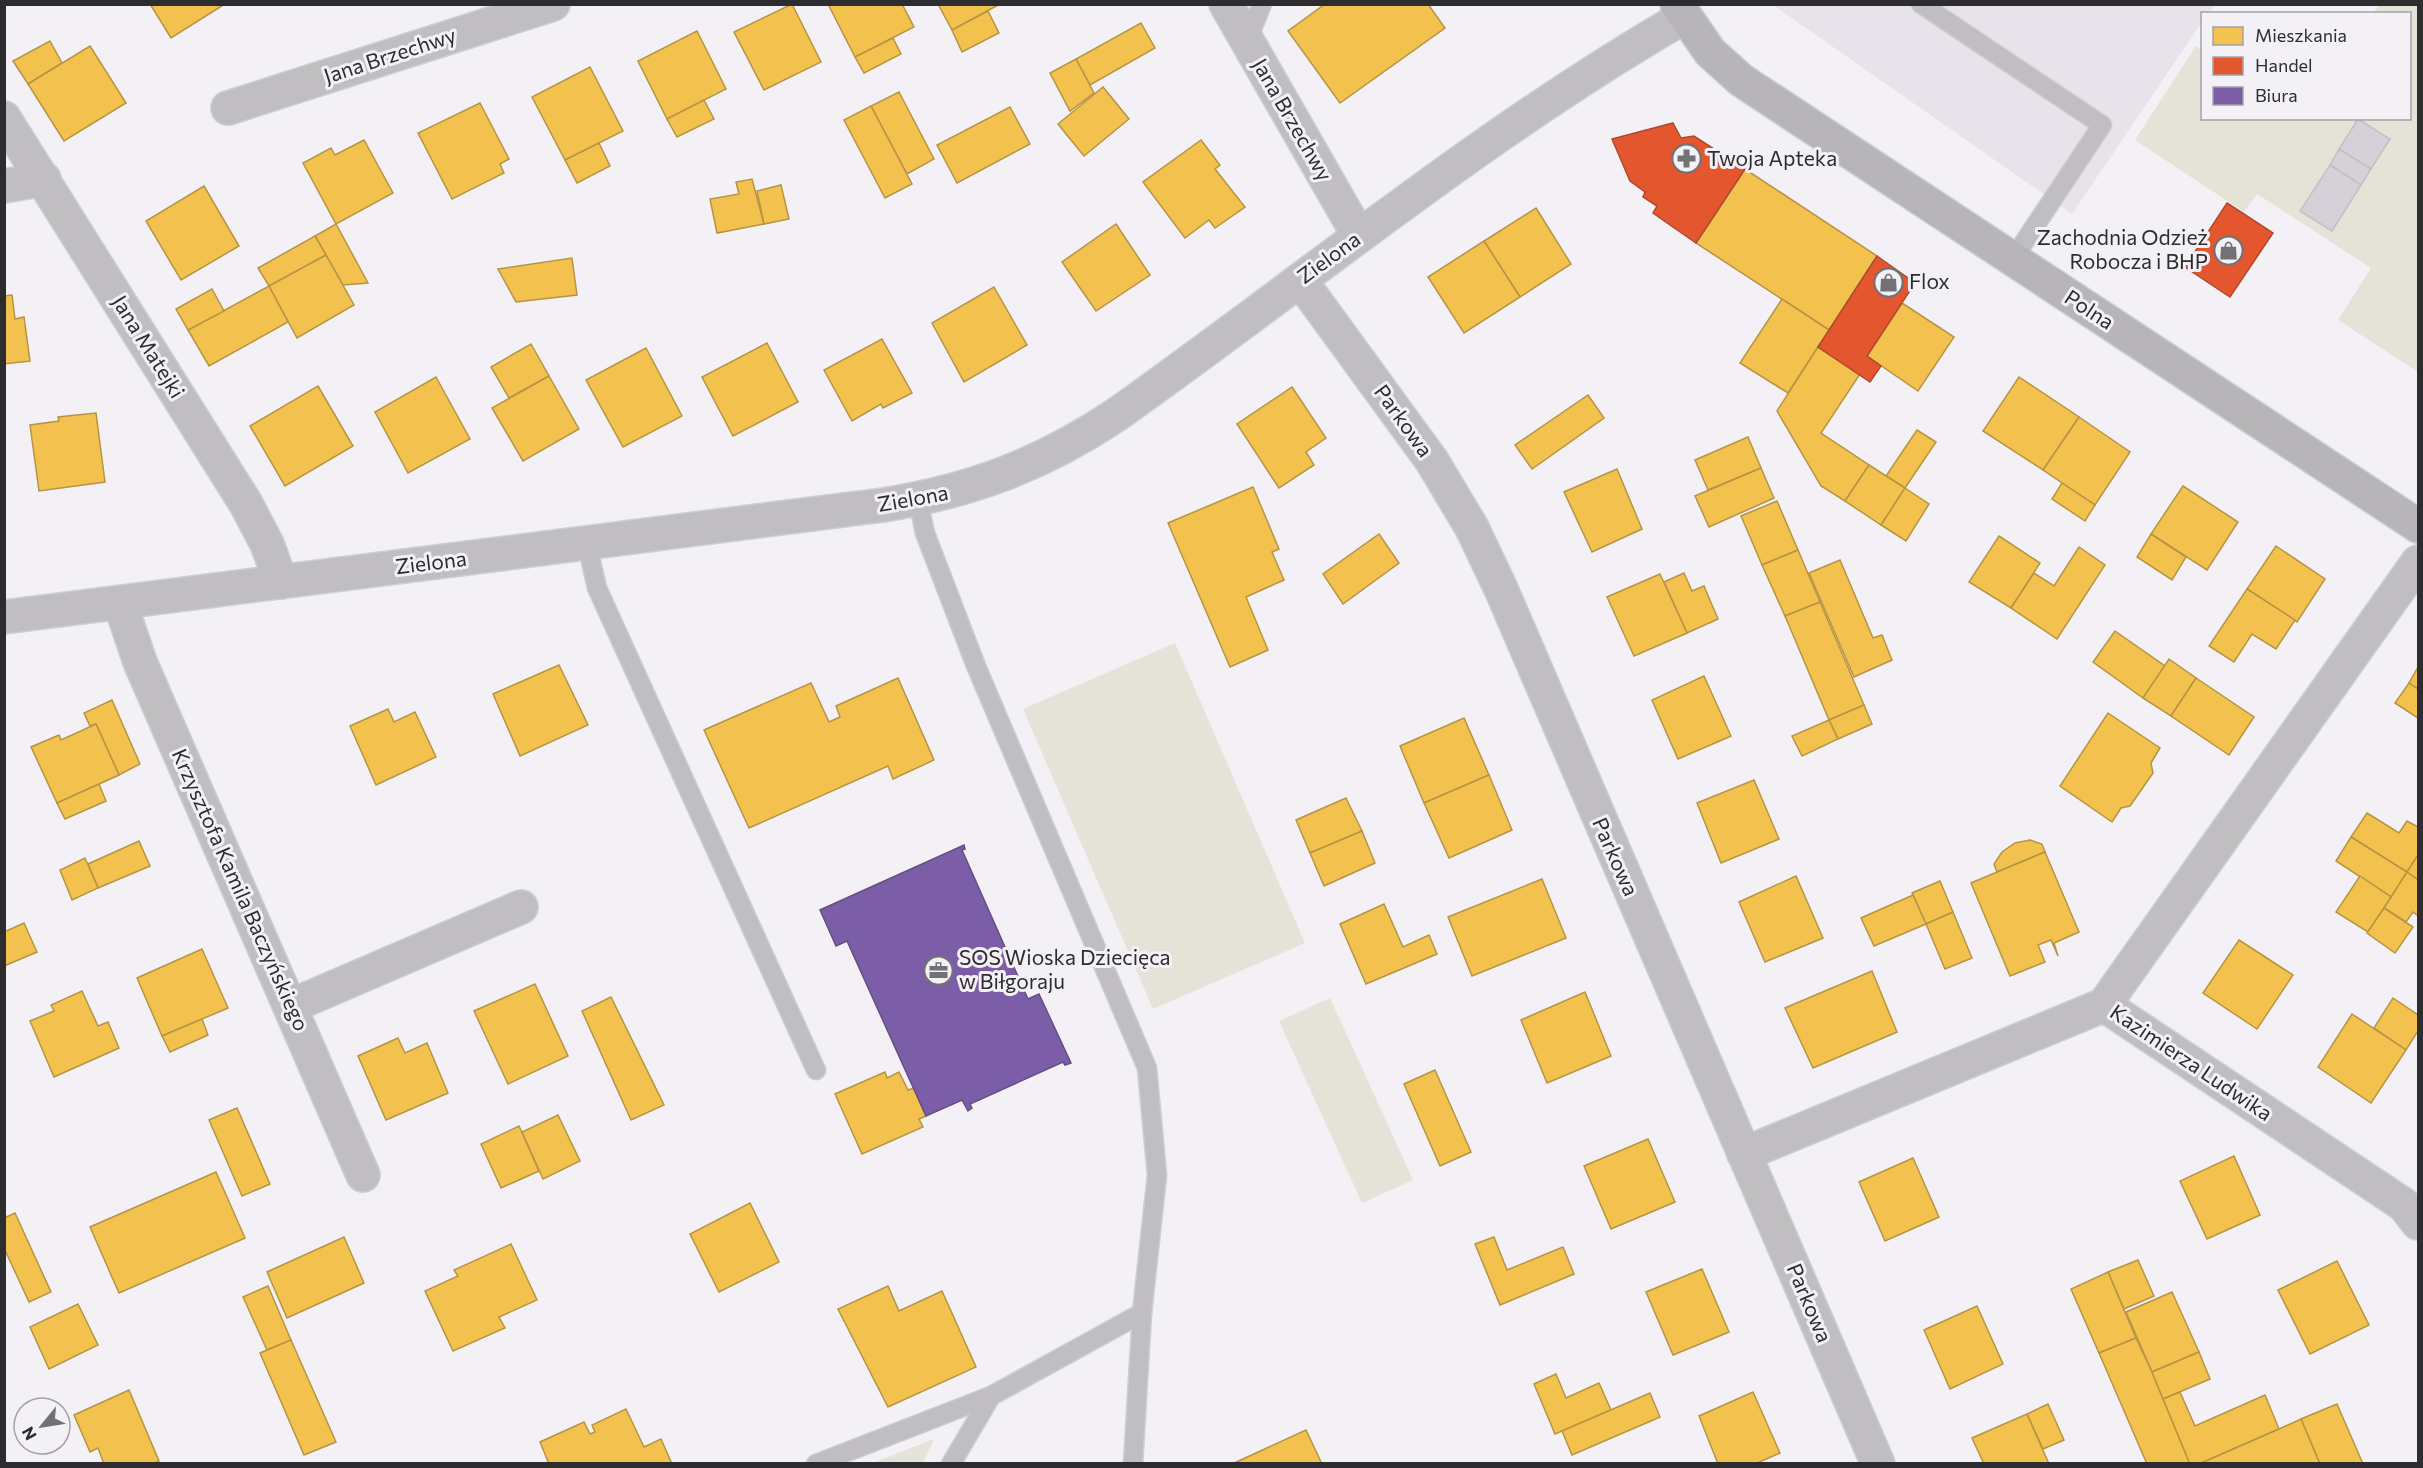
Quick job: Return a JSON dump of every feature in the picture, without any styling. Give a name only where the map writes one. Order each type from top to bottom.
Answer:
[{"type":"street","name":"Jana Brzechwy","points":[[228,108],[553,4]]},
{"type":"street","name":"Jana Brzechwy","points":[[1226,4],[1359,236]]},
{"type":"street","name":"Polna","points":[[1681,11],[1710,52],[1740,80],[2418,526]]},
{"type":"street","name":"Zielona","points":[[4,617],[918,500],[958,491],[1000,477],[1088,434],[1552,98],[1681,11]]},
{"type":"street","name":"Jana Matejki","points":[[4,118],[246,504],[267,544],[281,582]]},
{"type":"street","points":[[4,186],[44,179]]},
{"type":"street","name":"Parkowa","points":[[1300,279],[1432,461],[1472,528],[1501,589],[1878,1464]]},
{"type":"street","points":[[2104,1005],[2418,562]]},
{"type":"street","name":"Krzysztofa Kamila Baczyńskiego","points":[[120,603],[140,662],[363,1175]]},
{"type":"street","points":[[291,1006],[521,908]]},
{"type":"street","name":"Kazimierza Ludwika","points":[[1744,1154],[2104,1005],[2404,1205],[2418,1223]]},
{"type":"lane","points":[[1247,42],[1262,4]]},
{"type":"lane","points":[[1922,4],[2102,125],[2013,260]]},
{"type":"lane","points":[[918,500],[925,533],[976,666],[1147,1068],[1156,1175],[1142,1313],[1133,1464]]},
{"type":"lane","points":[[587,544],[597,588],[816,1070]]},
{"type":"lane","points":[[816,1464],[991,1396],[1142,1313]]},
{"type":"lane","points":[[951,1464],[991,1396]]},
{"type":"shaded area","points":[[1773,5],[2215,5],[2210,12],[2201,12],[2201,23],[2072,214]]},
{"type":"shaded area","points":[[2379,5],[2418,5],[2418,372],[2338,320],[2371,268],[2257,194],[2244,212],[2135,140],[2196,46],[2201,49],[2201,120],[2411,120],[2411,12],[2374,12]]},
{"type":"shaded area","points":[[1175,643],[1305,943],[1153,1009],[1023,709]]},
{"type":"shaded area","points":[[1330,998],[1413,1180],[1362,1203],[1279,1021]]},
{"type":"shaded area","points":[[934,1439],[923,1463],[873,1463]]},
{"type":"building: Mieszkania","points":[[150,4],[225,4],[171,38]]},
{"type":"building: Mieszkania","points":[[792,4],[821,62],[764,90],[734,32]]},
{"type":"building: Mieszkania","points":[[828,4],[902,4],[914,27],[855,57]]},
{"type":"building: Mieszkania","points":[[938,4],[1000,4],[952,30]]},
{"type":"building: Mieszkania","points":[[1325,4],[1428,4],[1445,28],[1340,103],[1288,31]]},
{"type":"building: Mieszkania","points":[[988,11],[999,33],[962,52],[952,30]]},
{"type":"building: Mieszkania","points":[[1141,23],[1155,48],[1090,85],[1076,59]]},
{"type":"building: Mieszkania","points":[[697,31],[726,89],[667,119],[638,61]]},
{"type":"building: Mieszkania","points":[[893,38],[901,54],[864,73],[855,57]]},
{"type":"building: Mieszkania","points":[[50,41],[62,63],[28,84],[13,61]]},
{"type":"building: Mieszkania","points":[[90,46],[126,103],[64,141],[28,84]]},
{"type":"building: Mieszkania","points":[[1076,59],[1094,93],[1070,111],[1050,73]]},
{"type":"building: Mieszkania","points":[[590,67],[623,131],[565,160],[532,97]]},
{"type":"building: Mieszkania","points":[[1103,87],[1129,119],[1084,156],[1058,124]]},
{"type":"building: Mieszkania","points":[[899,92],[934,159],[907,174],[871,106]]},
{"type":"building: Mieszkania","points":[[704,100],[714,119],[677,137],[667,119]]},
{"type":"building: Mieszkania","points":[[480,103],[509,159],[500,164],[504,173],[452,199],[418,133]]},
{"type":"building: Mieszkania","points":[[871,106],[912,184],[885,198],[844,120]]},
{"type":"building: Mieszkania","points":[[1010,107],[1030,144],[957,183],[937,145]]},
{"type":"building: Mieszkania","points":[[364,140],[393,193],[336,224],[303,163],[331,148],[335,155]]},
{"type":"building: Mieszkania","points":[[1201,140],[1220,165],[1215,169],[1245,207],[1215,228],[1209,220],[1185,238],[1143,182]]},
{"type":"building: Mieszkania","points":[[599,143],[610,166],[577,183],[565,160]]},
{"type":"building: Mieszkania","points":[[1745,169],[1877,256],[1829,330],[1696,243]]},
{"type":"building: Mieszkania","points":[[752,179],[764,224],[717,233],[710,199],[739,194],[736,182]]},
{"type":"building: Mieszkania","points":[[781,185],[789,219],[764,224],[757,191]]},
{"type":"building: Mieszkania","points":[[204,186],[239,246],[181,280],[146,221]]},
{"type":"building: Mieszkania","points":[[1536,208],[1571,264],[1520,297],[1484,241]]},
{"type":"building: Mieszkania","points":[[336,224],[368,283],[343,285],[315,236]]},
{"type":"building: Mieszkania","points":[[1116,224],[1150,275],[1096,311],[1062,262]]},
{"type":"building: Mieszkania","points":[[315,236],[326,255],[269,286],[258,268]]},
{"type":"building: Mieszkania","points":[[1484,241],[1520,297],[1464,333],[1428,277]]},
{"type":"building: Mieszkania","points":[[326,255],[354,305],[297,338],[269,286]]},
{"type":"building: Mieszkania","points":[[572,258],[577,295],[516,302],[498,269]]},
{"type":"building: Mieszkania","points":[[269,286],[288,322],[209,366],[188,330]]},
{"type":"building: Mieszkania","points":[[994,287],[1027,345],[964,382],[932,323]]},
{"type":"building: Mieszkania","points":[[212,289],[224,311],[188,330],[176,309]]},
{"type":"building: Mieszkania","points":[[12,295],[15,319],[24,317],[30,361],[4,364],[4,296]]},
{"type":"building: Mieszkania","points":[[1782,299],[1829,330],[1788,393],[1740,363]]},
{"type":"building: Mieszkania","points":[[1902,303],[1954,337],[1918,391],[1867,356]]},
{"type":"building: Mieszkania","points":[[882,339],[912,393],[883,408],[881,404],[852,421],[824,370]]},
{"type":"building: Mieszkania","points":[[767,343],[798,402],[733,436],[702,377]]},
{"type":"building: Mieszkania","points":[[531,344],[549,376],[509,398],[491,367]]},
{"type":"building: Mieszkania","points":[[1818,347],[1860,374],[1821,433],[1869,465],[1845,501],[1821,486],[1777,411]]},
{"type":"building: Mieszkania","points":[[646,348],[682,416],[623,447],[586,380]]},
{"type":"building: Mieszkania","points":[[549,376],[579,429],[523,461],[492,408]]},
{"type":"building: Mieszkania","points":[[436,377],[470,439],[408,473],[375,412]]},
{"type":"building: Mieszkania","points":[[2019,377],[2079,417],[2043,470],[1983,431]]},
{"type":"building: Mieszkania","points":[[318,386],[353,446],[285,486],[250,426]]},
{"type":"building: Mieszkania","points":[[1292,387],[1326,438],[1306,452],[1314,465],[1279,488],[1237,424]]},
{"type":"building: Mieszkania","points":[[1588,395],[1604,418],[1532,469],[1515,445]]},
{"type":"building: Mieszkania","points":[[96,413],[105,482],[39,491],[30,425],[59,421],[58,417]]},
{"type":"building: Mieszkania","points":[[2079,417],[2130,452],[2095,505],[2043,470]]},
{"type":"building: Mieszkania","points":[[1917,430],[1936,442],[1905,488],[1886,476]]},
{"type":"building: Mieszkania","points":[[1748,437],[1761,468],[1708,490],[1695,460]]},
{"type":"building: Mieszkania","points":[[1869,465],[1905,488],[1881,525],[1845,501]]},
{"type":"building: Mieszkania","points":[[1761,468],[1774,498],[1709,527],[1695,496]]},
{"type":"building: Mieszkania","points":[[1617,469],[1642,529],[1592,552],[1564,492]]},
{"type":"building: Mieszkania","points":[[2062,483],[2095,505],[2085,521],[2052,499]]},
{"type":"building: Mieszkania","points":[[2183,486],[2238,522],[2207,570],[2151,534]]},
{"type":"building: Mieszkania","points":[[1253,487],[1279,549],[1272,552],[1284,580],[1246,597],[1268,650],[1230,667],[1168,523]]},
{"type":"building: Mieszkania","points":[[1905,488],[1929,504],[1906,541],[1881,525]]},
{"type":"building: Mieszkania","points":[[1777,501],[1798,550],[1762,565],[1741,516]]},
{"type":"building: Mieszkania","points":[[1379,534],[1399,563],[1343,604],[1323,574]]},
{"type":"building: Mieszkania","points":[[2151,534],[2186,557],[2172,580],[2137,557]]},
{"type":"building: Mieszkania","points":[[1999,536],[2040,563],[2011,608],[1969,582]]},
{"type":"building: Mieszkania","points":[[2276,546],[2325,579],[2297,622],[2247,589]]},
{"type":"building: Mieszkania","points":[[2079,547],[2105,565],[2057,639],[2011,608],[2034,573],[2054,586]]},
{"type":"building: Mieszkania","points":[[1798,550],[1820,602],[1785,616],[1762,565]]},
{"type":"building: Mieszkania","points":[[1840,560],[1873,638],[1882,635],[1892,660],[1854,677],[1809,573]]},
{"type":"building: Mieszkania","points":[[1684,573],[1692,591],[1704,586],[1718,619],[1687,633],[1664,582]]},
{"type":"building: Mieszkania","points":[[1660,574],[1687,633],[1634,656],[1607,597]]},
{"type":"building: Mieszkania","points":[[2247,589],[2295,620],[2276,649],[2252,634],[2234,662],[2209,646]]},
{"type":"building: Mieszkania","points":[[1820,602],[1864,705],[1829,720],[1785,616]]},
{"type":"building: Mieszkania","points":[[2115,631],[2165,666],[2143,698],[2093,662]]},
{"type":"building: Mieszkania","points":[[2169,659],[2196,678],[2171,716],[2143,698]]},
{"type":"building: Mieszkania","points":[[559,665],[588,725],[520,756],[493,694]]},
{"type":"building: Mieszkania","points":[[2418,667],[2418,689],[2409,683]]},
{"type":"building: Mieszkania","points":[[1704,676],[1731,736],[1678,759],[1652,700]]},
{"type":"building: Mieszkania","points":[[898,678],[934,760],[893,779],[888,766],[749,828],[704,730],[811,683],[829,722],[840,717],[836,706]]},
{"type":"building: Mieszkania","points":[[2196,678],[2254,717],[2229,755],[2171,716]]},
{"type":"building: Mieszkania","points":[[2409,683],[2418,689],[2418,718],[2395,703]]},
{"type":"building: Mieszkania","points":[[112,700],[140,764],[119,775],[96,724],[90,726],[84,713]]},
{"type":"building: Mieszkania","points":[[1864,705],[1872,724],[1838,739],[1829,720]]},
{"type":"building: Mieszkania","points":[[388,709],[394,722],[415,712],[436,757],[376,785],[350,726]]},
{"type":"building: Mieszkania","points":[[2108,713],[2160,748],[2151,763],[2153,773],[2130,806],[2121,808],[2112,822],[2060,786]]},
{"type":"building: Mieszkania","points":[[1464,718],[1489,775],[1424,803],[1400,746]]},
{"type":"building: Mieszkania","points":[[1829,720],[1838,739],[1802,756],[1792,736]]},
{"type":"building: Mieszkania","points":[[96,724],[119,775],[57,803],[31,747],[59,735],[61,740]]},
{"type":"building: Mieszkania","points":[[1489,775],[1512,830],[1449,858],[1424,803]]},
{"type":"building: Mieszkania","points":[[1754,780],[1779,839],[1721,863],[1697,803]]},
{"type":"building: Mieszkania","points":[[99,784],[106,801],[65,819],[57,803]]},
{"type":"building: Mieszkania","points":[[1346,798],[1362,831],[1310,853],[1296,820]]},
{"type":"building: Mieszkania","points":[[2367,813],[2399,833],[2407,821],[2418,827],[2418,855],[2407,872],[2351,837]]},
{"type":"building: Mieszkania","points":[[1362,831],[1375,863],[1324,886],[1310,853]]},
{"type":"building: Mieszkania","points":[[2351,837],[2407,872],[2391,897],[2336,861]]},
{"type":"building: Mieszkania","points":[[2030,840],[2042,844],[2045,852],[1997,872],[1994,864],[2002,852],[2015,843]]},
{"type":"building: Mieszkania","points":[[139,841],[150,866],[98,888],[88,864]]},
{"type":"building: Mieszkania","points":[[2045,852],[2079,932],[2054,943],[2058,956],[2051,940],[2038,945],[2045,962],[2010,976],[1971,883]]},
{"type":"building: Mieszkania","points":[[2418,855],[2418,880],[2407,872]]},
{"type":"building: Mieszkania","points":[[85,858],[98,888],[72,900],[60,870]]},
{"type":"building: Mieszkania","points":[[2407,872],[2418,880],[2418,916],[2413,912],[2406,922],[2384,908]]},
{"type":"building: Mieszkania","points":[[1796,876],[1823,938],[1765,962],[1739,902]]},
{"type":"building: Mieszkania","points":[[2360,876],[2391,897],[2368,932],[2336,912]]},
{"type":"building: Mieszkania","points":[[1542,879],[1566,938],[1472,976],[1448,917]]},
{"type":"building: Mieszkania","points":[[1940,881],[1953,912],[1926,924],[1912,893]]},
{"type":"building: Mieszkania","points":[[1913,895],[1926,924],[1874,946],[1861,918]]},
{"type":"building: Mieszkania","points":[[1384,904],[1403,947],[1429,935],[1437,954],[1366,984],[1340,924]]},
{"type":"building: Mieszkania","points":[[2384,908],[2413,927],[2395,953],[2367,933]]},
{"type":"building: Mieszkania","points":[[1953,912],[1972,958],[1945,969],[1926,924]]},
{"type":"building: Mieszkania","points":[[24,923],[37,952],[4,966],[4,932]]},
{"type":"building: Mieszkania","points":[[2239,940],[2293,975],[2257,1029],[2203,993]]},
{"type":"building: Mieszkania","points":[[202,949],[228,1008],[162,1036],[137,978]]},
{"type":"building: Mieszkania","points":[[1872,971],[1897,1032],[1813,1068],[1785,1008]]},
{"type":"building: Mieszkania","points":[[535,984],[568,1056],[508,1084],[474,1011]]},
{"type":"building: Mieszkania","points":[[82,991],[98,1026],[108,1022],[119,1048],[54,1077],[30,1021],[54,1011],[51,1005]]},
{"type":"building: Mieszkania","points":[[1585,992],[1611,1056],[1547,1083],[1521,1020]]},
{"type":"building: Mieszkania","points":[[611,997],[664,1105],[631,1120],[582,1011]]},
{"type":"building: Mieszkania","points":[[2393,998],[2418,1015],[2418,1031],[2406,1050],[2374,1028]]},
{"type":"building: Mieszkania","points":[[2352,1014],[2406,1050],[2371,1103],[2318,1067]]},
{"type":"building: Mieszkania","points":[[202,1019],[208,1035],[170,1052],[162,1036]]},
{"type":"building: Mieszkania","points":[[398,1038],[405,1053],[427,1043],[448,1093],[386,1120],[358,1056]]},
{"type":"building: Mieszkania","points":[[1435,1070],[1471,1152],[1440,1166],[1404,1084]]},
{"type":"building: Mieszkania","points":[[885,1072],[887,1078],[899,1072],[908,1090],[914,1088],[926,1116],[919,1119],[923,1127],[862,1154],[835,1094]]},
{"type":"building: Mieszkania","points":[[237,1108],[270,1184],[242,1196],[209,1120]]},
{"type":"building: Mieszkania","points":[[558,1115],[580,1161],[543,1179],[522,1132]]},
{"type":"building: Mieszkania","points":[[519,1126],[539,1171],[501,1188],[481,1144]]},
{"type":"building: Mieszkania","points":[[1648,1139],[1675,1202],[1611,1229],[1584,1166]]},
{"type":"building: Mieszkania","points":[[2234,1156],[2260,1215],[2207,1239],[2180,1181]]},
{"type":"building: Mieszkania","points":[[1913,1158],[1939,1217],[1885,1241],[1859,1182]]},
{"type":"building: Mieszkania","points":[[216,1172],[245,1238],[119,1293],[90,1227]]},
{"type":"building: Mieszkania","points":[[750,1203],[779,1262],[719,1292],[690,1234]]},
{"type":"building: Mieszkania","points":[[15,1213],[51,1292],[29,1302],[4,1248],[4,1218]]},
{"type":"building: Mieszkania","points":[[344,1237],[364,1283],[287,1318],[267,1272]]},
{"type":"building: Mieszkania","points":[[1494,1237],[1507,1270],[1563,1247],[1574,1274],[1500,1305],[1475,1244]]},
{"type":"building: Mieszkania","points":[[511,1244],[537,1300],[499,1317],[505,1328],[453,1351],[425,1291],[458,1276],[454,1270]]},
{"type":"building: Mieszkania","points":[[2138,1260],[2154,1296],[2124,1309],[2108,1272]]},
{"type":"building: Mieszkania","points":[[2337,1261],[2369,1325],[2310,1354],[2278,1290]]},
{"type":"building: Mieszkania","points":[[1702,1269],[1729,1332],[1673,1355],[1646,1292]]},
{"type":"building: Mieszkania","points":[[2108,1272],[2136,1338],[2099,1353],[2071,1289]]},
{"type":"building: Mieszkania","points":[[268,1286],[291,1340],[267,1350],[243,1297]]},
{"type":"building: Mieszkania","points":[[888,1286],[899,1311],[942,1291],[976,1367],[888,1407],[838,1309]]},
{"type":"building: Mieszkania","points":[[2172,1292],[2199,1352],[2152,1372],[2126,1312]]},
{"type":"building: Mieszkania","points":[[78,1304],[98,1345],[49,1369],[30,1327]]},
{"type":"building: Mieszkania","points":[[1977,1306],[2003,1364],[1950,1389],[1924,1330]]},
{"type":"building: Mieszkania","points":[[2136,1338],[2190,1464],[2147,1464],[2099,1353]]},
{"type":"building: Mieszkania","points":[[291,1340],[336,1442],[304,1455],[260,1353]]},
{"type":"building: Mieszkania","points":[[2199,1352],[2210,1379],[2163,1399],[2152,1372]]},
{"type":"building: Mieszkania","points":[[1556,1374],[1566,1398],[1599,1383],[1611,1410],[1555,1434],[1534,1384]]},
{"type":"building: Mieszkania","points":[[129,1390],[159,1461],[153,1464],[104,1464],[98,1448],[90,1452],[74,1415]]},
{"type":"building: Mieszkania","points":[[1753,1392],[1780,1453],[1755,1464],[1718,1464],[1699,1416]]},
{"type":"building: Mieszkania","points":[[2180,1392],[2195,1426],[2265,1395],[2279,1429],[2199,1464],[2190,1464],[2163,1399]]},
{"type":"building: Mieszkania","points":[[1650,1393],[1660,1417],[1572,1455],[1562,1431]]},
{"type":"building: Mieszkania","points":[[2048,1404],[2064,1440],[2043,1449],[2027,1414]]},
{"type":"building: Mieszkania","points":[[2337,1404],[2363,1464],[2320,1464],[2301,1419]]},
{"type":"building: Mieszkania","points":[[626,1409],[644,1447],[661,1439],[672,1464],[549,1464],[540,1442],[584,1422],[590,1434],[595,1432],[592,1425]]},
{"type":"building: Mieszkania","points":[[2027,1414],[2049,1464],[1984,1464],[1972,1438]]},
{"type":"building: Mieszkania","points":[[2301,1419],[2320,1464],[2199,1464],[2279,1429]]},
{"type":"building: Mieszkania","points":[[1306,1430],[1322,1464],[1232,1464]]},
{"type":"building: Handel","points":[[1673,123],[1681,138],[1694,136],[1745,169],[1696,243],[1653,213],[1657,206],[1643,197],[1645,192],[1630,181],[1612,139]]},
{"type":"building: Handel","name":"Zachodnia Odzież Robocza i BHP","points":[[2227,203],[2273,233],[2230,297],[2185,267]]},
{"type":"building: Handel","points":[[1877,256],[1915,283],[1867,356],[1881,366],[1870,382],[1818,347]]},
{"type":"building: Biura","name":"SOS Wioska Dziecięca w Biłgoraju","points":[[964,845],[965,849],[962,850],[1028,999],[1039,994],[1071,1063],[1065,1065],[1063,1062],[970,1104],[972,1108],[968,1111],[962,1100],[926,1116],[847,941],[836,946],[820,910]]},
{"type":"building: Inne","points":[[2357,120],[2390,139],[2371,169],[2339,149]]},
{"type":"building: Inne","points":[[2339,149],[2371,169],[2361,185],[2330,165]]},
{"type":"building: Inne","points":[[2330,165],[2361,185],[2332,231],[2300,211]]},
{"type":"place","name":"Twoja Apteka","points":[[1686,159]]},
{"type":"place","name":"Zachodnia Odzież Robocza i BHP","points":[[2229,250]]},
{"type":"place","name":"Flox","points":[[1888,282]]},
{"type":"place","name":"SOS Wioska Dziecięca w Biłgoraju","points":[[938,970]]}]
